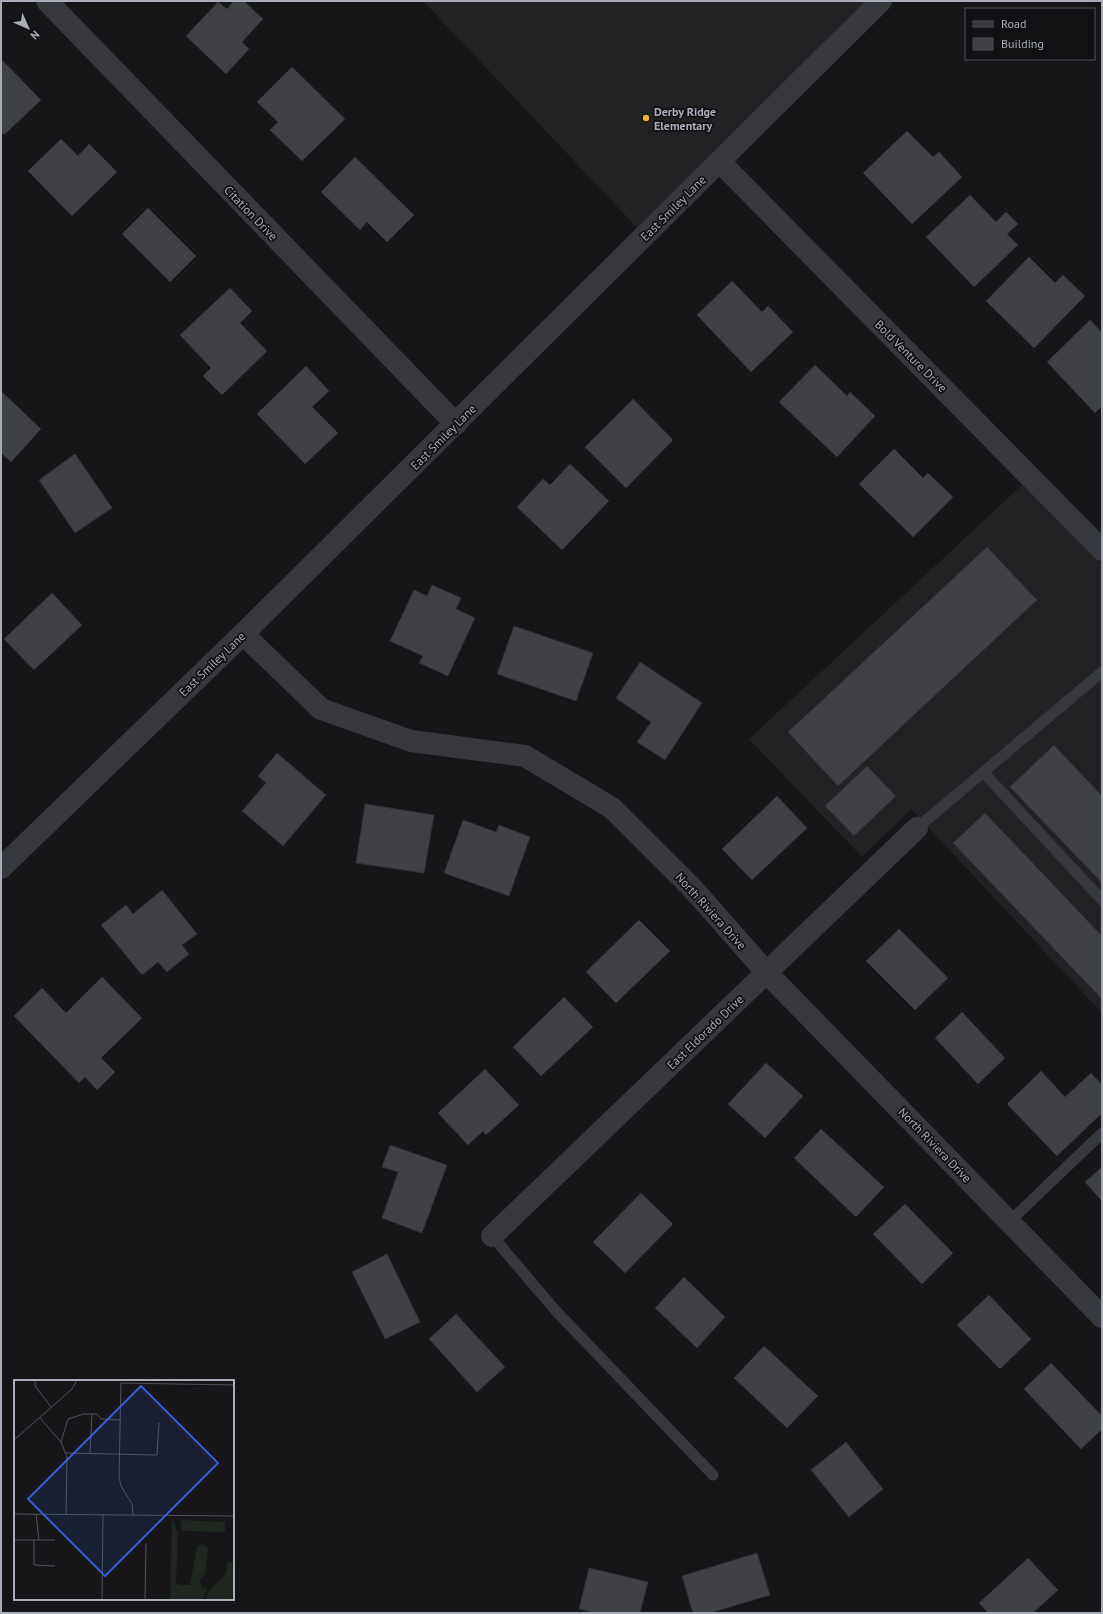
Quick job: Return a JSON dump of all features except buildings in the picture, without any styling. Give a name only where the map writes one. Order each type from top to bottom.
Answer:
[{"type":"street","name":"Citation Drive","points":[[47,1],[456,424]]},
{"type":"street","name":"East Smiley Lane","points":[[1,868],[243,634],[881,1]]},
{"type":"street","name":"Bold Venture Drive","points":[[720,162],[1102,550]]},
{"type":"street","name":"North Riviera Drive","points":[[243,634],[321,709],[411,741],[525,756],[612,808],[693,889],[766,973],[1102,1317]]},
{"type":"street","name":"East Eldorado Drive","points":[[492,1236],[917,828]]},
{"type":"lane","points":[[917,828],[1102,672]]},
{"type":"lane","points":[[983,772],[1102,900]]},
{"type":"lane","points":[[1009,1222],[1102,1132]]},
{"type":"lane","points":[[492,1236],[556,1311],[713,1475]]},
{"type":"shaded area","name":"Derby Ridge Elementary","points":[[423,1],[870,1],[645,236]]},
{"type":"shaded area","points":[[1022,485],[1102,565],[1102,1013],[911,809],[862,857],[749,739]]},
{"type":"place","name":"Derby Ridge Elementary","points":[[646,118]]}]
